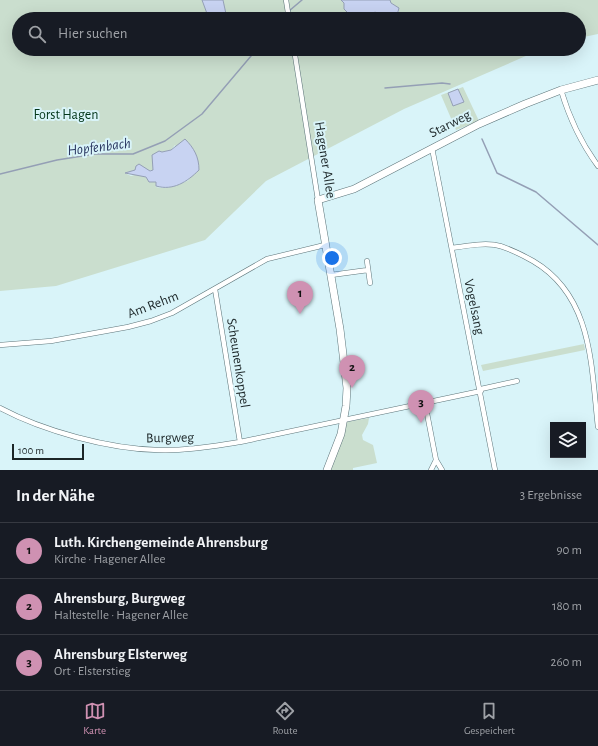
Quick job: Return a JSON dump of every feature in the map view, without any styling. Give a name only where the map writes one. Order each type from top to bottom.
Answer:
[{"type":"street","points":[[286,0],[288,12]]},
{"type":"street","name":"Hagener Allee","points":[[295,56],[346,375],[347,388],[344,419],[340,437],[327,470]]},
{"type":"street","name":"Starweg","points":[[318,200],[354,189],[480,124],[561,90],[598,80]]},
{"type":"street","points":[[561,90],[576,131],[598,166]]},
{"type":"street","name":"Vogelsang","points":[[432,148],[481,390],[495,470]]},
{"type":"street","points":[[452,248],[486,243],[499,244],[538,264],[564,285],[583,322],[598,427]]},
{"type":"street","name":"Am Rehm","points":[[0,345],[51,341],[128,327],[172,313],[267,259],[325,245]]},
{"type":"street","points":[[367,261],[370,283]]},
{"type":"street","points":[[331,275],[368,270]]},
{"type":"street","name":"Scheunenkoppel","points":[[215,288],[240,442]]},
{"type":"street","name":"Burgweg","points":[[0,408],[44,428],[90,440],[141,449],[203,448],[240,442],[425,403],[517,381]]},
{"type":"street","points":[[425,403],[436,460],[442,470]]},
{"type":"street","points":[[431,470],[436,460]]},
{"type":"green space","name":"Forst Hagen","points":[[0,0],[202,0],[206,12],[12,12],[12,56],[526,56],[404,109],[266,181],[205,240],[56,286],[0,291]],"holes":[[[175,145],[189,180],[181,184],[160,188],[156,187],[156,182],[138,174],[131,176],[125,173],[135,170],[153,170],[153,162],[162,152],[171,150]]]},
{"type":"green space","points":[[223,0],[341,0],[345,2],[344,9],[347,12],[226,12]]},
{"type":"green space","points":[[390,0],[598,0],[598,34],[586,37],[586,12],[399,12],[398,8],[391,3]]},
{"type":"green space","points":[[463,87],[479,121],[456,130],[441,95]]},
{"type":"green space","points":[[584,344],[585,350],[483,371],[481,365]]},
{"type":"green space","points":[[369,418],[368,424],[362,435],[363,440],[373,445],[377,463],[353,468],[353,470],[329,470],[346,422]]},
{"type":"water","points":[[202,0],[223,0],[226,12],[206,12]]},
{"type":"water","points":[[341,0],[390,0],[391,3],[399,8],[398,12],[347,12],[344,9],[344,3]]},
{"type":"water","points":[[458,89],[464,102],[453,106],[448,93]]},
{"type":"water","points":[[185,139],[195,153],[199,170],[185,182],[174,186],[162,187],[156,186],[156,182],[149,182],[146,177],[125,173],[135,170],[136,166],[139,164],[150,171],[153,170],[152,155],[159,151],[162,152],[171,150]]},
{"type":"waterway","name":"Hopfenbach","points":[[289,11],[302,0]]},
{"type":"waterway","name":"Hopfenbach","points":[[0,174],[57,160],[95,154],[133,154],[165,141],[202,114],[251,56]]},
{"type":"waterway","points":[[385,88],[442,83],[450,84]]},
{"type":"waterway","points":[[482,139],[497,173],[536,192],[598,245]]},
{"type":"place","name":"Luth. Kirchengemeinde Ahrensburg","points":[[300,314]]},
{"type":"place","name":"Ahrensburg, Burgweg","points":[[352,388]]},
{"type":"place","name":"Ahrensburg Elsterweg","points":[[421,423]]}]
